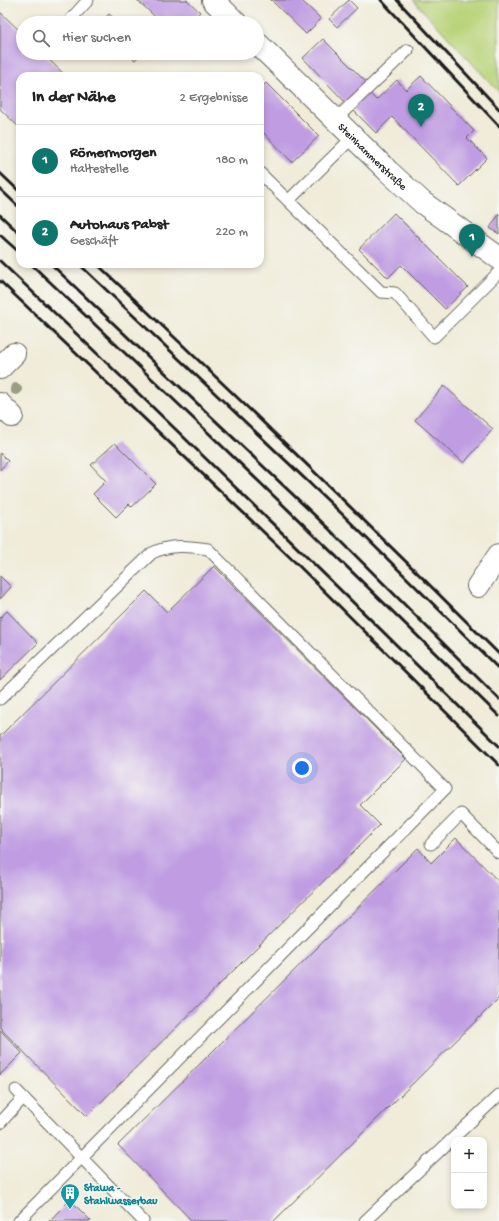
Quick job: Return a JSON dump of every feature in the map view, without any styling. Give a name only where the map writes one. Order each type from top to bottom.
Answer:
[{"type":"street","points":[[213,0],[229,16]]},
{"type":"street","name":"Steinhammerstraße","points":[[264,50],[389,172],[423,203],[472,240],[499,258]]},
{"type":"street","points":[[478,586],[499,555]]},
{"type":"lane","points":[[75,16],[88,0]]},
{"type":"lane","points":[[336,119],[408,50]]},
{"type":"lane","points":[[288,201],[353,137]]},
{"type":"lane","points":[[264,177],[381,292],[395,293],[434,337],[499,272]]},
{"type":"lane","points":[[0,699],[152,553],[162,548],[178,546],[208,549],[445,788],[19,1221]]},
{"type":"lane","points":[[431,844],[461,814],[499,853]]},
{"type":"lane","points":[[0,1122],[20,1094],[81,1159],[143,1221]]},
{"type":"lane","points":[[365,1221],[499,1095]]},
{"type":"green space","points":[[413,0],[499,0],[499,92]]},
{"type":"building","points":[[137,0],[187,0],[200,12],[196,16],[154,16]]},
{"type":"building","points":[[271,0],[301,0],[321,19],[306,34]]},
{"type":"building","points":[[349,0],[357,8],[337,27],[329,19]]},
{"type":"building","points":[[0,12],[16,27],[16,60],[49,60],[62,72],[16,72],[16,124],[0,109]]},
{"type":"building","points":[[323,39],[367,83],[347,104],[303,58]]},
{"type":"building","points":[[421,76],[474,131],[467,138],[487,158],[459,186],[392,117],[376,133],[351,108],[368,91],[376,100],[397,80],[406,90]]},
{"type":"building","points":[[266,83],[319,136],[292,162],[264,133],[264,85]]},
{"type":"building","points":[[394,213],[468,287],[445,309],[401,265],[388,278],[359,249]]},
{"type":"building","points":[[499,214],[499,234],[490,228]]},
{"type":"building","points":[[444,386],[493,429],[464,463],[415,420]]},
{"type":"building","points":[[115,443],[156,484],[132,507],[129,504],[116,517],[93,494],[106,481],[91,465]]},
{"type":"building","points":[[0,453],[8,461],[0,470]]},
{"type":"building","points":[[214,566],[406,759],[360,805],[380,825],[87,1116],[0,1028],[0,736],[146,591],[167,612]]},
{"type":"building","points":[[0,576],[11,587],[0,599]]},
{"type":"building","points":[[7,611],[38,643],[0,680],[0,618]]},
{"type":"building","points":[[456,838],[499,882],[499,998],[274,1221],[192,1221],[118,1145],[418,848],[431,863]]},
{"type":"building","points":[[0,1030],[22,1053],[0,1075]]},
{"type":"building","name":"Stawa - Stahlwasserbau","points":[[70,1200],[91,1221],[49,1221]]},
{"type":"railway","points":[[381,0],[499,126]]},
{"type":"railway","points":[[397,0],[499,109]]},
{"type":"railway","points":[[0,173],[16,188]]},
{"type":"railway","points":[[0,189],[16,204]]},
{"type":"railway","points":[[0,215],[16,230]]},
{"type":"railway","points":[[0,235],[16,249]]},
{"type":"railway","points":[[0,261],[251,502],[499,746]]},
{"type":"railway","points":[[35,268],[383,602],[499,716]]},
{"type":"railway","points":[[55,268],[328,528],[499,699]]},
{"type":"railway","points":[[83,268],[341,513],[499,669]]},
{"type":"railway","points":[[101,268],[199,360],[400,555],[499,654]]},
{"type":"railway","points":[[0,281],[296,563],[499,765]]},
{"type":"place","name":"Autohaus Pabst","points":[[421,127]]},
{"type":"place","name":"Römermorgen","points":[[472,257]]},
{"type":"place","name":"Stawa - Stahlwasserbau","points":[[70,1210]]}]
